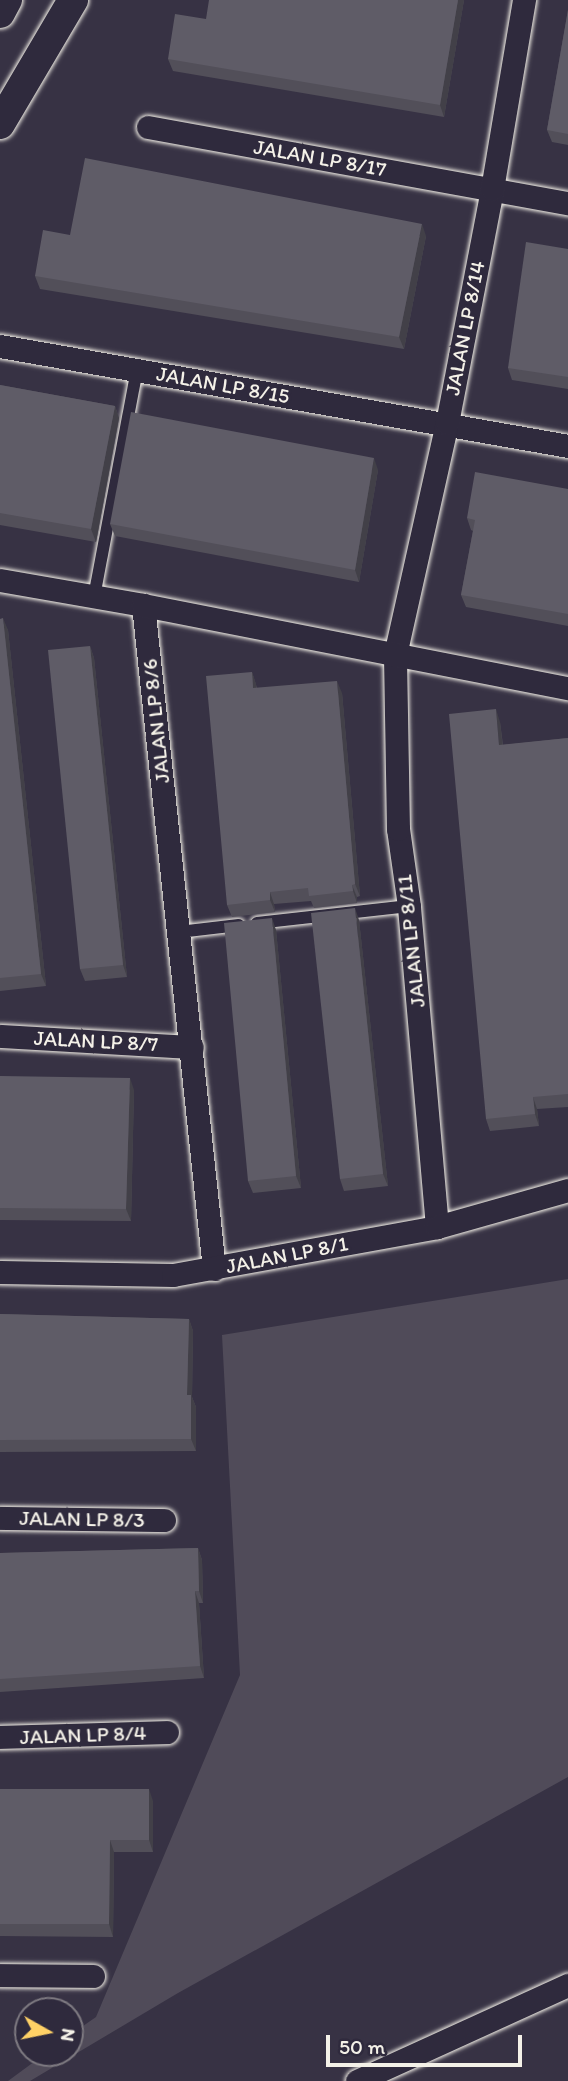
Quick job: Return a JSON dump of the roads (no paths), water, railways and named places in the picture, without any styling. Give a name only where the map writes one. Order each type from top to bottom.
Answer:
[{"type":"street","points":[[0,13],[7,0]]},
{"type":"street","points":[[0,124],[73,0]]},
{"type":"street","name":"JALAN LP 8/14","points":[[395,655],[447,423],[492,189],[524,0]]},
{"type":"street","name":"JALAN LP 8/17","points":[[148,127],[568,203]]},
{"type":"street","name":"JALAN LP 8/15","points":[[0,346],[568,446]]},
{"type":"street","points":[[0,580],[143,605],[568,688]]},
{"type":"street","name":"JALAN LP 8/6","points":[[143,605],[214,1269]]},
{"type":"street","name":"JALAN LP 8/11","points":[[395,655],[398,828],[409,906],[437,1227]]},
{"type":"street","name":"JALAN LP 8/7","points":[[0,1036],[192,1047]]},
{"type":"street","name":"JALAN LP 8/1","points":[[0,1272],[173,1275],[437,1227],[568,1190]]},
{"type":"street","name":"JALAN LP 8/3","points":[[0,1518],[164,1520]]},
{"type":"street","name":"JALAN LP 8/4","points":[[0,1737],[167,1732]]},
{"type":"street","points":[[0,1975],[93,1976]]},
{"type":"street","points":[[357,2081],[568,1985]]},
{"type":"lane","points":[[94,597],[137,370]]},
{"type":"lane","points":[[179,932],[409,906]]}]
